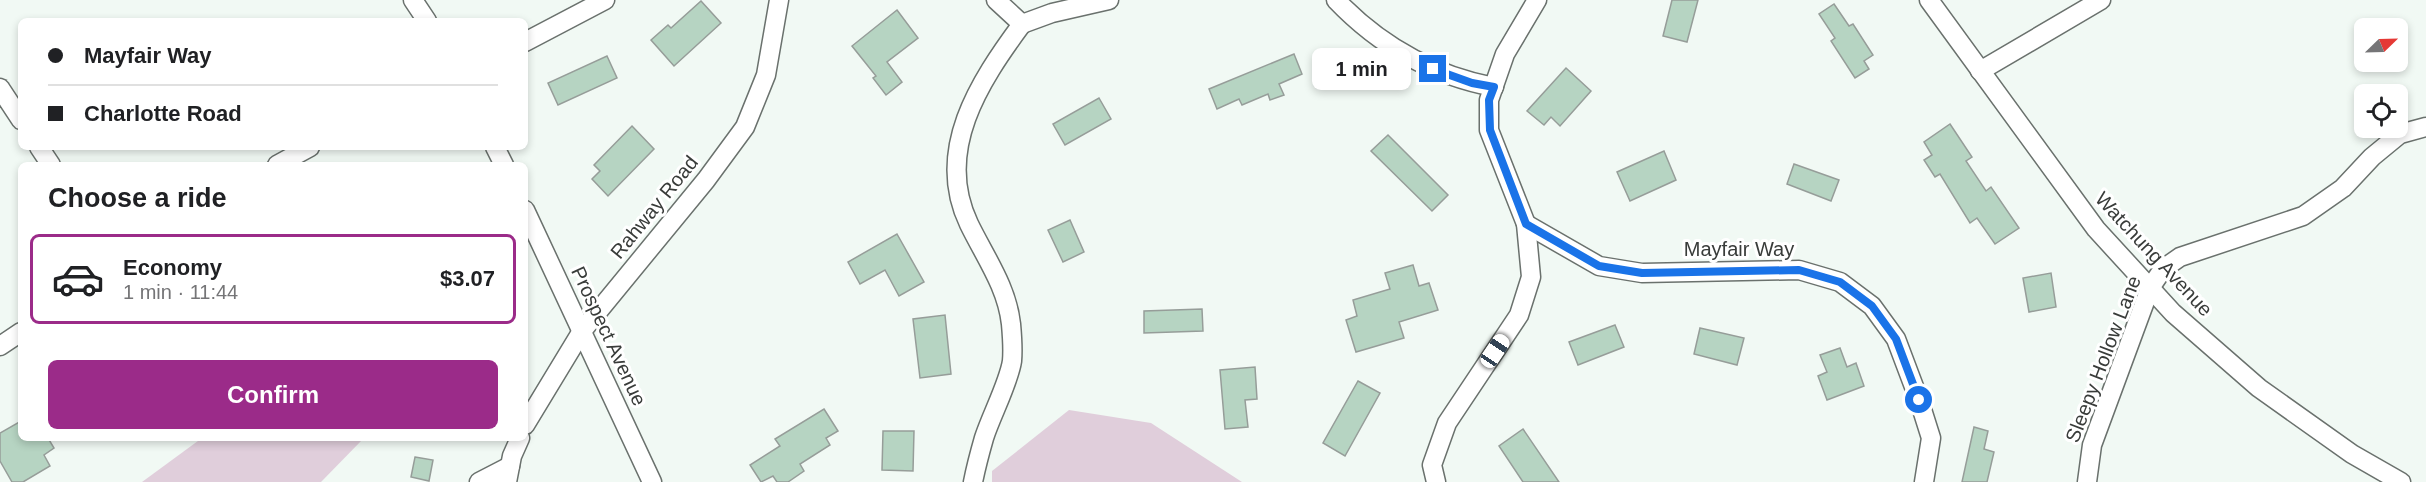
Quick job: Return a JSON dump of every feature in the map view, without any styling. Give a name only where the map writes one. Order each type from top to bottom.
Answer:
[{"type":"street","points":[[413,0],[425,18]]},
{"type":"street","points":[[528,40],[605,0]]},
{"type":"street","name":"Rahway Road","points":[[528,420],[582,331],[706,180],[745,127],[766,75],[779,0]]},
{"type":"street","points":[[996,0],[1022,24]]},
{"type":"street","points":[[972,482],[984,438],[1012,362],[1011,324],[1004,290],[968,222],[956,182],[956,153],[967,117],[990,67],[1022,24],[1052,13],[1109,0]]},
{"type":"street","points":[[1336,0],[1373,35],[1404,55],[1446,75],[1494,87]]},
{"type":"street","points":[[1436,482],[1432,465],[1447,423],[1520,315],[1531,278],[1526,224],[1490,130],[1489,100],[1505,54],[1537,0]]},
{"type":"street","name":"Watchung Avenue","points":[[1929,0],[2096,229],[2173,313],[2259,388],[2352,454],[2402,482]]},
{"type":"street","points":[[1980,71],[2101,0]]},
{"type":"street","points":[[0,88],[18,115]]},
{"type":"street","name":"Sleepy Hollow Lane","points":[[2087,482],[2092,445],[2150,288],[2163,268],[2180,257],[2303,216],[2343,188],[2372,157],[2400,134],[2426,127]]},
{"type":"street","points":[[282,162],[304,150]]},
{"type":"street","name":"Prospect Avenue","points":[[528,216],[652,482]]},
{"type":"street","name":"Mayfair Way","points":[[1526,224],[1599,266],[1642,273],[1799,270],[1840,282],[1872,306],[1896,339],[1919,400],[1930,438],[1924,482]]},
{"type":"street","points":[[0,346],[18,334]]},
{"type":"street","points":[[479,482],[509,474],[519,441]]},
{"type":"shaded area","points":[[1069,410],[1151,423],[1242,482],[992,482],[992,471]]},
{"type":"shaded area","points":[[198,441],[361,441],[321,482],[142,482]]},
{"type":"building","points":[[1672,0],[1698,0],[1687,42],[1663,36]]},
{"type":"building","points":[[701,1],[721,23],[674,66],[651,40],[668,25],[671,28]]},
{"type":"building","points":[[1834,4],[1849,26],[1853,24],[1873,55],[1864,61],[1869,69],[1855,78],[1831,41],[1835,38],[1819,14]]},
{"type":"building","points":[[897,10],[918,38],[887,62],[902,82],[886,95],[873,78],[876,76],[852,46]]},
{"type":"building","points":[[1294,54],[1302,74],[1279,84],[1284,95],[1270,100],[1268,94],[1242,105],[1239,99],[1217,109],[1209,89]]},
{"type":"building","points":[[607,56],[617,78],[558,105],[548,83]]},
{"type":"building","points":[[1566,68],[1591,91],[1560,126],[1551,117],[1544,125],[1527,111]]},
{"type":"building","points":[[1099,98],[1111,119],[1065,145],[1053,124]]},
{"type":"building","points":[[1950,124],[1972,157],[1966,161],[1986,191],[1991,187],[2019,228],[1995,244],[1977,218],[1970,223],[1940,174],[1935,177],[1924,160],[1932,155],[1924,142]]},
{"type":"building","points":[[632,126],[654,149],[608,196],[592,179],[600,171],[594,165]]},
{"type":"building","points":[[1388,135],[1448,195],[1432,211],[1371,151]]},
{"type":"building","points":[[1664,151],[1676,180],[1630,201],[1617,172]]},
{"type":"building","points":[[1794,164],[1839,180],[1831,201],[1787,184]]},
{"type":"building","points":[[1070,220],[1084,252],[1063,262],[1048,230]]},
{"type":"building","points":[[897,234],[924,282],[899,296],[885,270],[860,284],[848,262]]},
{"type":"building","points":[[1413,265],[1419,286],[1429,283],[1438,310],[1399,322],[1404,338],[1356,352],[1346,320],[1357,316],[1353,300],[1390,289],[1385,273]]},
{"type":"building","points":[[2051,273],[2056,307],[2029,312],[2023,278]]},
{"type":"building","points":[[1202,309],[1203,331],[1144,333],[1144,311]]},
{"type":"building","points":[[945,315],[951,374],[920,378],[913,319]]},
{"type":"building","points":[[1615,325],[1624,347],[1578,365],[1569,342]]},
{"type":"building","points":[[1700,328],[1744,338],[1737,365],[1694,354]]},
{"type":"building","points":[[1840,348],[1847,367],[1856,363],[1864,386],[1827,400],[1818,376],[1827,372],[1820,355]]},
{"type":"building","points":[[1255,367],[1257,399],[1245,400],[1248,427],[1225,429],[1220,370]]},
{"type":"building","points":[[1358,381],[1380,393],[1345,456],[1323,443]]},
{"type":"building","points":[[824,409],[838,431],[826,438],[830,445],[800,464],[804,471],[788,482],[777,482],[773,476],[761,482],[750,465],[780,446],[775,439]]},
{"type":"building","points":[[18,423],[18,441],[50,441],[54,448],[44,455],[50,466],[23,482],[12,482],[0,461],[0,433]]},
{"type":"building","points":[[1974,427],[1988,431],[1984,449],[1994,452],[1987,482],[1962,482]]},
{"type":"building","points":[[1523,429],[1559,482],[1523,482],[1499,446]]},
{"type":"building","points":[[883,431],[914,431],[913,471],[882,470]]},
{"type":"building","points":[[415,457],[433,460],[429,481],[411,477]]},
{"type":"route","points":[[1433,69],[1472,83],[1494,87],[1489,100],[1490,130],[1507,180],[1526,224],[1557,244],[1599,266],[1642,273],[1799,270],[1840,282],[1872,306],[1896,339],[1919,400]]}]
